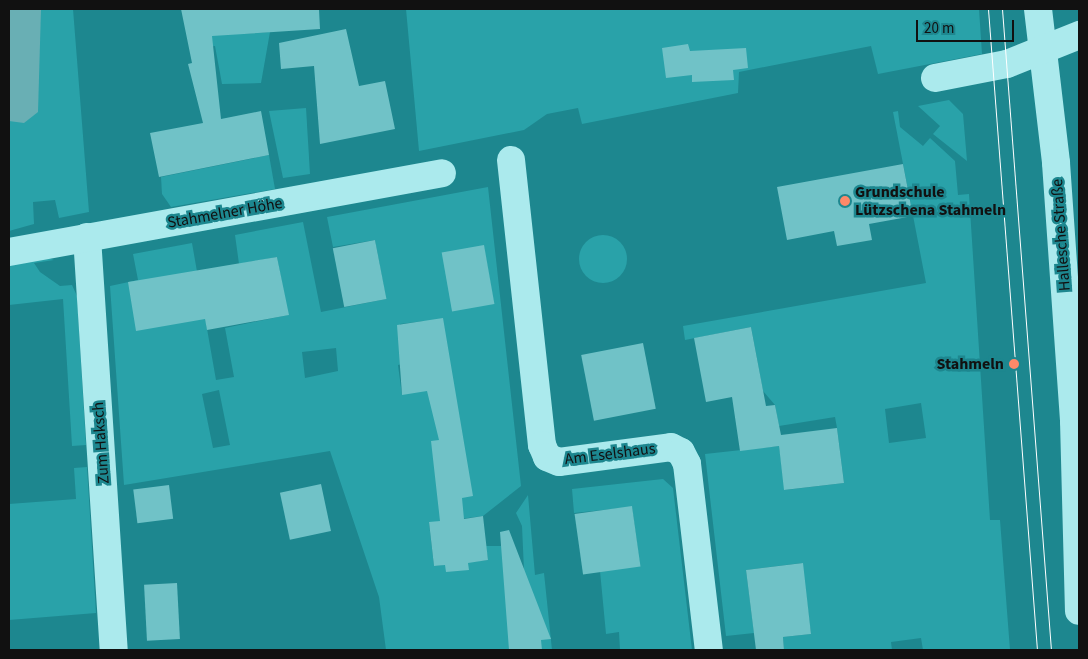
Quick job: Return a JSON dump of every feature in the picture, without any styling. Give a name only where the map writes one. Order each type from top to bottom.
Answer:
[{"type":"street","name":"Hallesche Straße","points":[[1038,9],[1056,155],[1074,421],[1079,611]]},
{"type":"street","points":[[935,78],[1006,64],[1079,36]]},
{"type":"street","name":"Am Eselshaus","points":[[511,160],[542,445],[547,458],[559,462],[671,447],[681,452],[687,464],[709,650]]},
{"type":"street","name":"Stahmelner Höhe","points":[[9,252],[442,174]]},
{"type":"street","name":"Zum Haksch","points":[[87,237],[114,650]]},
{"type":"shaded area","points":[[9,9],[73,9],[89,212],[59,218],[55,200],[33,202],[34,224],[9,231]]},
{"type":"shaded area","points":[[9,9],[41,9],[38,112],[24,123],[9,121]]},
{"type":"shaded area","points":[[202,9],[260,9],[242,10],[244,34],[270,32],[261,83],[222,84],[215,46],[207,47]]},
{"type":"shaded area","points":[[406,9],[979,9],[982,54],[878,74],[871,46],[739,72],[738,93],[582,124],[578,108],[547,114],[524,130],[419,151]]},
{"type":"shaded area","points":[[949,100],[963,114],[967,161],[933,134],[940,126],[918,106]]},
{"type":"shaded area","points":[[306,108],[310,174],[283,178],[269,111]]},
{"type":"shaded area","points":[[898,111],[900,127],[923,146],[930,138],[955,161],[958,195],[969,194],[990,520],[1000,520],[1010,650],[923,650],[921,638],[891,642],[892,650],[784,650],[783,637],[811,634],[802,563],[746,570],[754,633],[726,636],[705,454],[779,446],[785,490],[844,483],[837,428],[835,417],[779,426],[775,405],[763,391],[751,327],[685,340],[683,326],[926,283],[893,112]],"holes":[[[921,403],[926,438],[889,443],[885,409]]]},
{"type":"shaded area","points":[[269,155],[275,189],[171,207],[162,194],[161,177]]},
{"type":"shaded area","points":[[488,187],[521,486],[483,516],[429,523],[434,566],[488,560],[486,546],[502,546],[524,571],[522,526],[516,513],[528,495],[535,575],[544,573],[552,650],[386,650],[379,597],[330,451],[124,485],[110,286],[138,280],[133,254],[192,243],[216,380],[234,377],[225,328],[288,315],[277,257],[239,264],[235,235],[303,222],[321,312],[386,299],[375,240],[333,247],[327,217]],"holes":[[[424,321],[427,337],[402,395],[398,365],[403,364],[400,324]],[[336,348],[338,371],[305,378],[302,352]],[[219,390],[230,445],[213,448],[202,394]]]},
{"type":"shaded area","points":[[598,235],[608,235],[620,242],[627,254],[627,264],[620,276],[608,283],[598,283],[590,279],[583,272],[579,264],[579,254],[583,246],[590,239]]},
{"type":"shaded area","points":[[42,256],[54,260],[34,263],[40,272],[60,286],[72,285],[77,296],[86,445],[72,446],[63,299],[9,305],[9,266]]},
{"type":"shaded area","points":[[87,467],[96,613],[9,620],[9,504],[76,499],[74,468]]},
{"type":"shaded area","points":[[663,479],[673,488],[692,650],[620,650],[619,632],[606,634],[600,571],[640,566],[632,507],[574,513],[572,489]]},
{"type":"building","points":[[181,9],[319,9],[320,29],[212,36],[221,119],[261,111],[269,155],[159,177],[150,133],[203,123],[188,64],[192,63]]},
{"type":"building","points":[[346,29],[359,86],[385,81],[395,129],[320,144],[314,66],[281,69],[279,43]]},
{"type":"building","points":[[688,44],[690,51],[746,48],[748,68],[733,70],[734,80],[692,82],[692,75],[666,78],[662,48]]},
{"type":"building","name":"Grundschule Lützschena Stahmeln","points":[[903,164],[913,216],[869,224],[872,240],[837,246],[834,231],[787,240],[777,187]]},
{"type":"building","points":[[375,240],[386,299],[344,307],[333,248]]},
{"type":"building","points":[[484,245],[494,304],[452,312],[442,252]]},
{"type":"building","points":[[277,257],[289,315],[207,330],[205,319],[136,331],[128,282]]},
{"type":"building","points":[[443,318],[473,496],[462,498],[464,519],[483,516],[488,560],[468,563],[469,570],[446,572],[445,565],[434,566],[429,522],[440,521],[431,441],[439,440],[427,391],[402,395],[397,325]]},
{"type":"building","points":[[751,327],[766,406],[775,405],[781,435],[837,428],[844,483],[784,490],[779,446],[740,451],[732,397],[706,402],[694,338]]},
{"type":"building","points":[[643,343],[656,409],[594,421],[581,355]]},
{"type":"building","points":[[321,484],[331,531],[290,540],[280,493]]},
{"type":"building","points":[[169,485],[173,519],[137,523],[133,489]]},
{"type":"building","points":[[632,506],[640,566],[583,574],[575,514]]},
{"type":"building","points":[[509,530],[551,639],[541,640],[542,650],[509,650],[500,532]]},
{"type":"building","points":[[803,563],[811,634],[783,637],[784,650],[756,650],[746,570]]},
{"type":"building","points":[[177,583],[180,639],[147,641],[144,585]]},
{"type":"tram line","points":[[988,9],[1037,650]]},
{"type":"tram line","points":[[1002,9],[1051,650]]},
{"type":"place","name":"Grundschule Lützschena Stahmeln","points":[[845,201]]},
{"type":"place","name":"Stahmeln","points":[[1014,364]]}]
